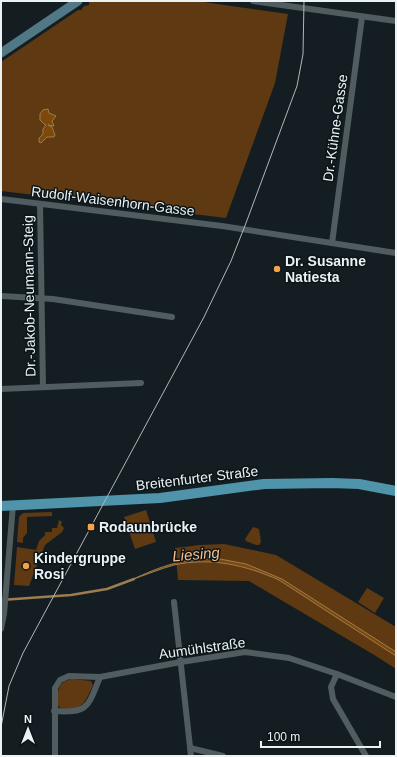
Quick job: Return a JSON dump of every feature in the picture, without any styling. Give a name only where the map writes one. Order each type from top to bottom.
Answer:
[{"type":"main road","name":"Breitenfurter Straße","points":[[1,506],[160,498],[264,484],[359,484],[396,491]]},
{"type":"street","points":[[1,53],[78,1]]},
{"type":"street","points":[[252,1],[396,22]]},
{"type":"street","name":"Dr.-Kühne-Gasse","points":[[332,243],[362,17]]},
{"type":"street","name":"Rudolf-Waisenhorn-Gasse","points":[[1,199],[222,226],[332,243]]},
{"type":"street","name":"Dr.-Jakob-Neumann-Steig","points":[[40,204],[43,387]]},
{"type":"street","points":[[332,243],[396,253]]},
{"type":"street","points":[[1,296],[53,299],[172,317]]},
{"type":"street","points":[[1,389],[141,383]]},
{"type":"street","points":[[1,629],[4,614],[12,506]]},
{"type":"street","points":[[174,602],[191,756]]},
{"type":"street","name":"Aumühlstraße","points":[[55,756],[55,688],[60,680],[69,676],[100,677],[245,652],[288,658],[336,674],[396,697]]},
{"type":"street","points":[[336,674],[331,687],[333,699],[366,756]]},
{"type":"street","points":[[54,711],[70,712],[85,708],[90,701],[100,677]]},
{"type":"street","points":[[190,748],[223,756]]},
{"type":"shaded area","points":[[196,1],[288,14],[275,83],[226,218],[1,191],[1,62],[78,10],[81,10],[84,6],[89,5],[89,2]]},
{"type":"shaded area","points":[[48,109],[49,113],[56,116],[52,121],[54,126],[48,125],[52,127],[55,135],[54,137],[47,137],[41,143],[39,142],[39,138],[43,134],[43,129],[46,125],[40,120],[40,114],[43,110]]},
{"type":"shaded area","points":[[146,510],[156,542],[135,549],[124,517]]},
{"type":"shaded area","points":[[52,512],[52,516],[27,517],[27,533],[23,538],[23,543],[17,542],[19,517],[23,513]]},
{"type":"shaded area","points":[[59,520],[62,522],[61,525],[64,528],[62,532],[45,545],[29,586],[14,585],[17,547],[36,550],[39,541],[45,535],[45,532],[52,532],[52,528],[57,528]]},
{"type":"shaded area","points":[[253,527],[259,529],[261,542],[259,545],[246,541],[245,539]]},
{"type":"shaded area","points":[[224,544],[276,555],[396,627],[396,669],[249,581],[178,580],[175,548]]},
{"type":"shaded area","name":"Liesing","points":[[220,559],[246,564],[282,579],[396,652],[396,656],[279,580],[253,570],[215,562],[188,563],[174,565],[131,580],[164,566],[184,561]]},
{"type":"shaded area","points":[[367,588],[384,598],[375,613],[358,602]]},
{"type":"shaded area","points":[[72,679],[91,681],[93,685],[88,697],[82,705],[73,709],[60,708],[57,704],[59,688],[63,682]]},
{"type":"waterway","name":"Liesing","points":[[1,600],[71,595],[107,589],[134,579]]},
{"type":"tram line","points":[[1,727],[9,686],[23,653],[204,317],[231,261],[297,86],[303,54],[304,1]]},
{"type":"place","name":"Dr. Susanne Natiesta","points":[[277,269]]},
{"type":"place","name":"Rodaunbrücke","points":[[91,527]]},
{"type":"place","name":"Kindergruppe Rosi","points":[[26,566]]}]
